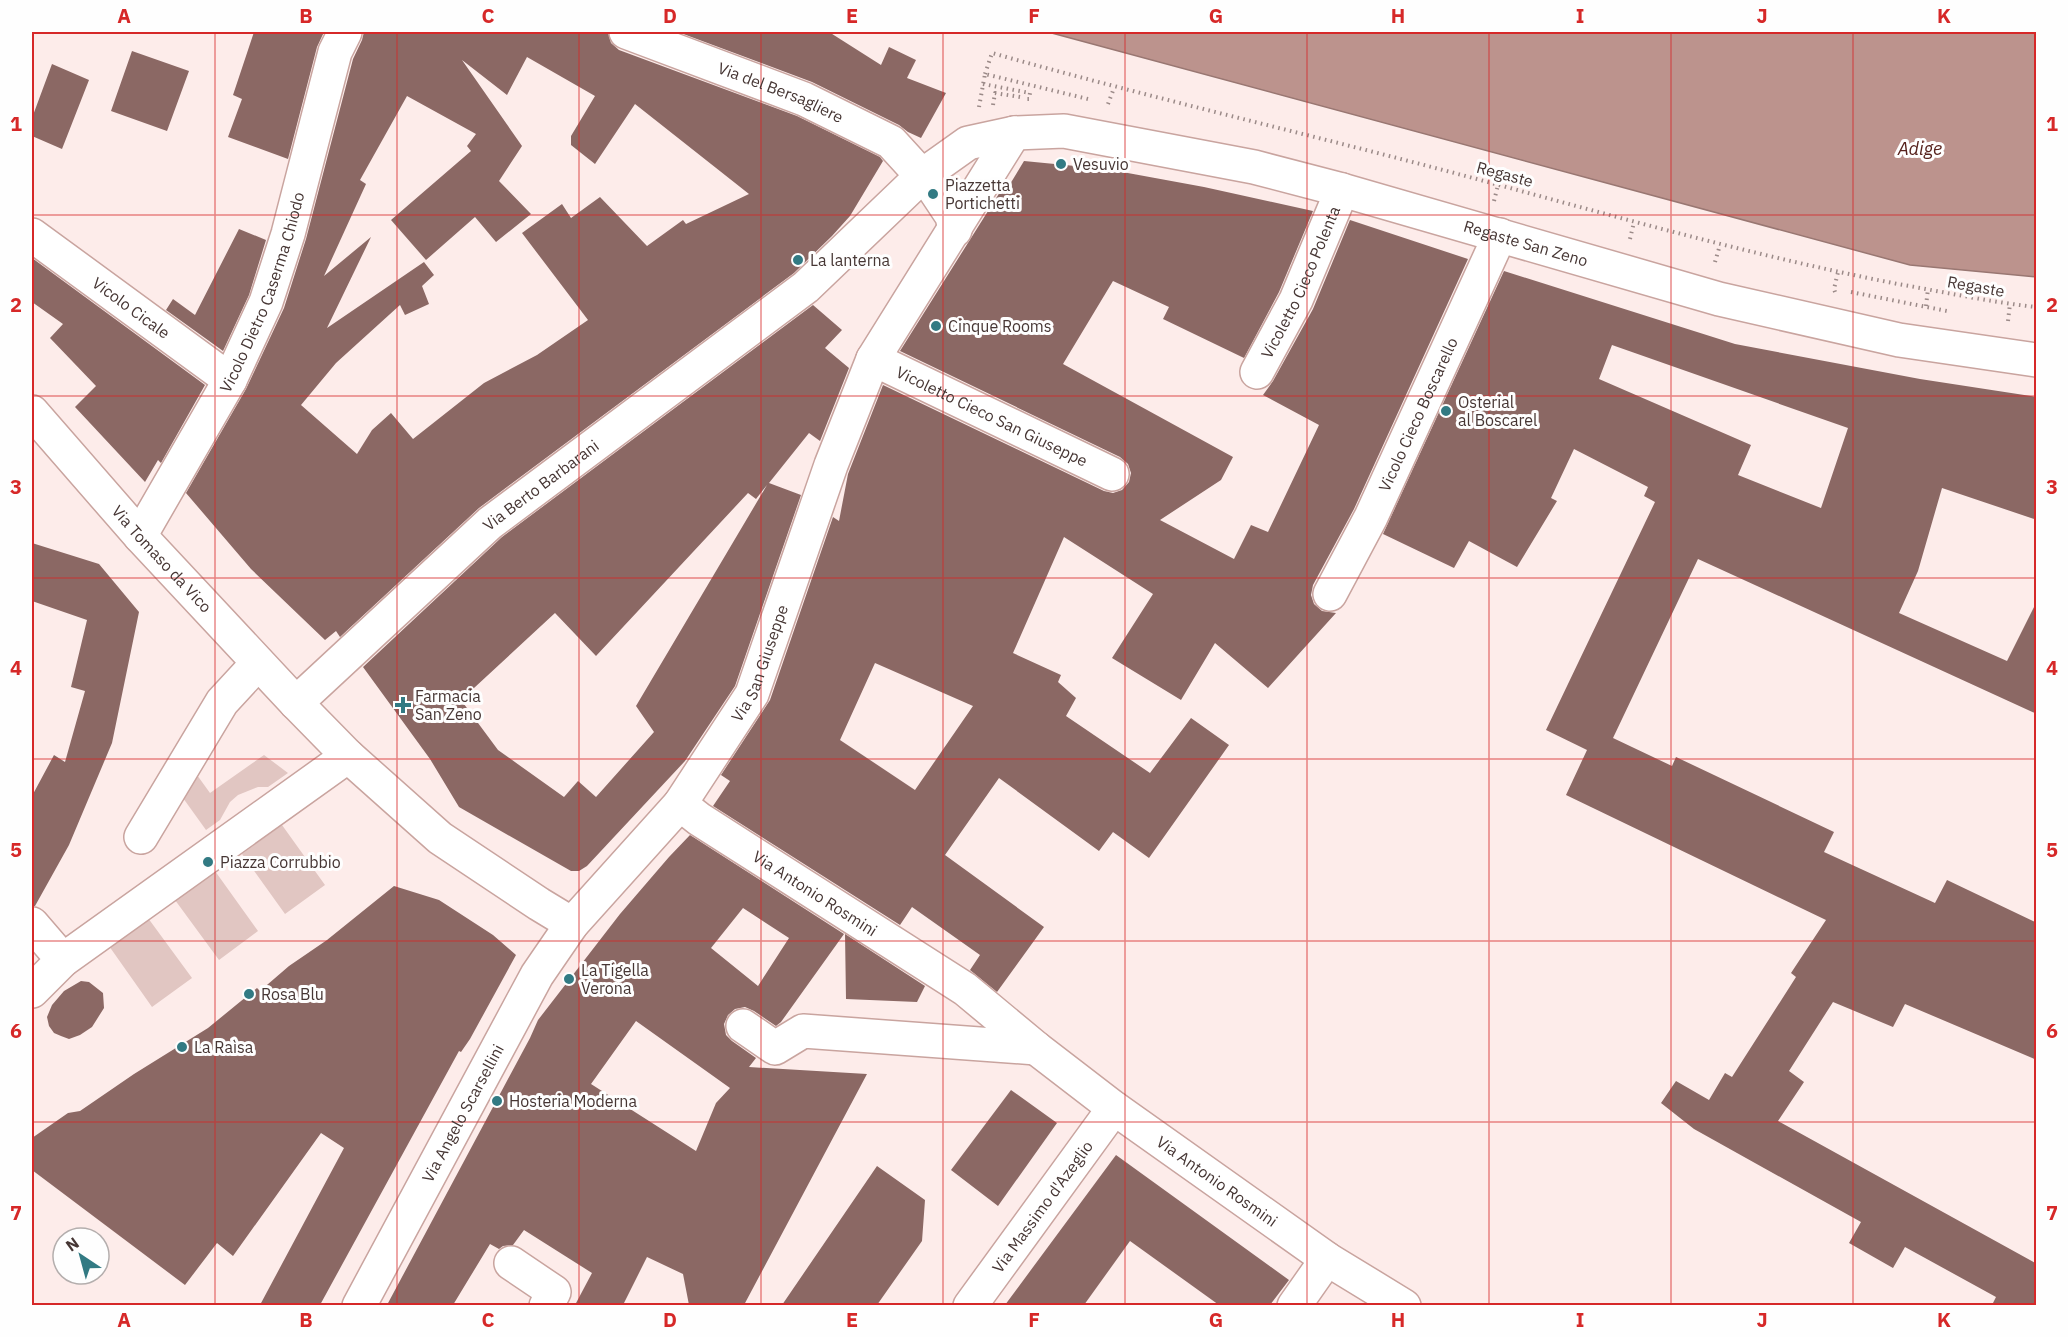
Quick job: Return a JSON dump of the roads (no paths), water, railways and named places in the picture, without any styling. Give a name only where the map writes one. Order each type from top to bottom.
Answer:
[{"type":"street","name":"Vicolo Dietro Caserma Chiodo","points":[[140,536],[230,380],[266,302],[288,234],[335,52],[345,32]]},
{"type":"street","name":"Via del Bersagliere","points":[[626,32],[804,99],[891,142],[923,175]]},
{"type":"street","points":[[956,230],[952,216],[923,175],[968,143],[1003,124]]},
{"type":"street","points":[[873,359],[956,230],[1003,124]]},
{"type":"street","name":"Regaste San Zeno","points":[[1003,124],[1064,131],[1254,167],[1342,190],[1719,299],[1899,340],[2037,360]]},
{"type":"street","name":"Via Berto Barbarani","points":[[296,703],[490,523],[806,287],[923,175]]},
{"type":"street","name":"Vicoletto Cieco Polenta","points":[[1257,372],[1296,300],[1342,190]]},
{"type":"street","name":"Vicolo Cicale","points":[[32,235],[230,380]]},
{"type":"street","name":"Vicolo Cieco Boscarello","points":[[1330,594],[1371,517],[1500,235]]},
{"type":"street","name":"Vicoletto Cieco San Giuseppe","points":[[873,359],[1112,474]]},
{"type":"street","name":"Via San Giuseppe","points":[[572,924],[680,804],[752,694],[831,465],[873,359]]},
{"type":"street","name":"Via Tomaso da Vico","points":[[32,412],[140,536],[296,703]]},
{"type":"street","points":[[141,837],[222,702],[258,663]]},
{"type":"street","points":[[296,703],[348,756],[440,838],[572,924]]},
{"type":"street","points":[[32,991],[63,960],[348,756]]},
{"type":"street","name":"Via Antonio Rosmini","points":[[680,804],[699,819],[965,989],[1114,1108],[1327,1258],[1404,1305]]},
{"type":"street","points":[[32,924],[63,960]]},
{"type":"street","name":"Via Angelo Scarsellini","points":[[359,1305],[537,975],[572,924]]},
{"type":"street","points":[[743,1026],[775,1048],[803,1031],[1036,1048]]},
{"type":"street","name":"Via Massimo d'Azeglio","points":[[970,1305],[1114,1108]]},
{"type":"street","points":[[1294,1305],[1327,1258]]},
{"type":"street","points":[[511,1263],[554,1292],[546,1305]]},
{"type":"water","name":"Adige","points":[[1048,32],[2036,32],[2036,277],[1910,265]]},
{"type":"place","name":"Vesuvio","points":[[1061,164]]},
{"type":"place","name":"Piazzetta Portichetti","points":[[933,194]]},
{"type":"place","name":"La lanterna","points":[[798,260]]},
{"type":"place","name":"Cinque Rooms","points":[[936,326]]},
{"type":"place","name":"Osterial al Boscarel","points":[[1446,411]]},
{"type":"place","name":"Farmacia San Zeno","points":[[403,705]]},
{"type":"place","name":"Piazza Corrubbio","points":[[208,862]]},
{"type":"place","name":"La Tigella Verona","points":[[569,979]]},
{"type":"place","name":"Rosa Blu","points":[[249,994]]},
{"type":"place","name":"La Raìsa","points":[[182,1047]]},
{"type":"place","name":"Hosteria Moderna","points":[[497,1101]]}]
